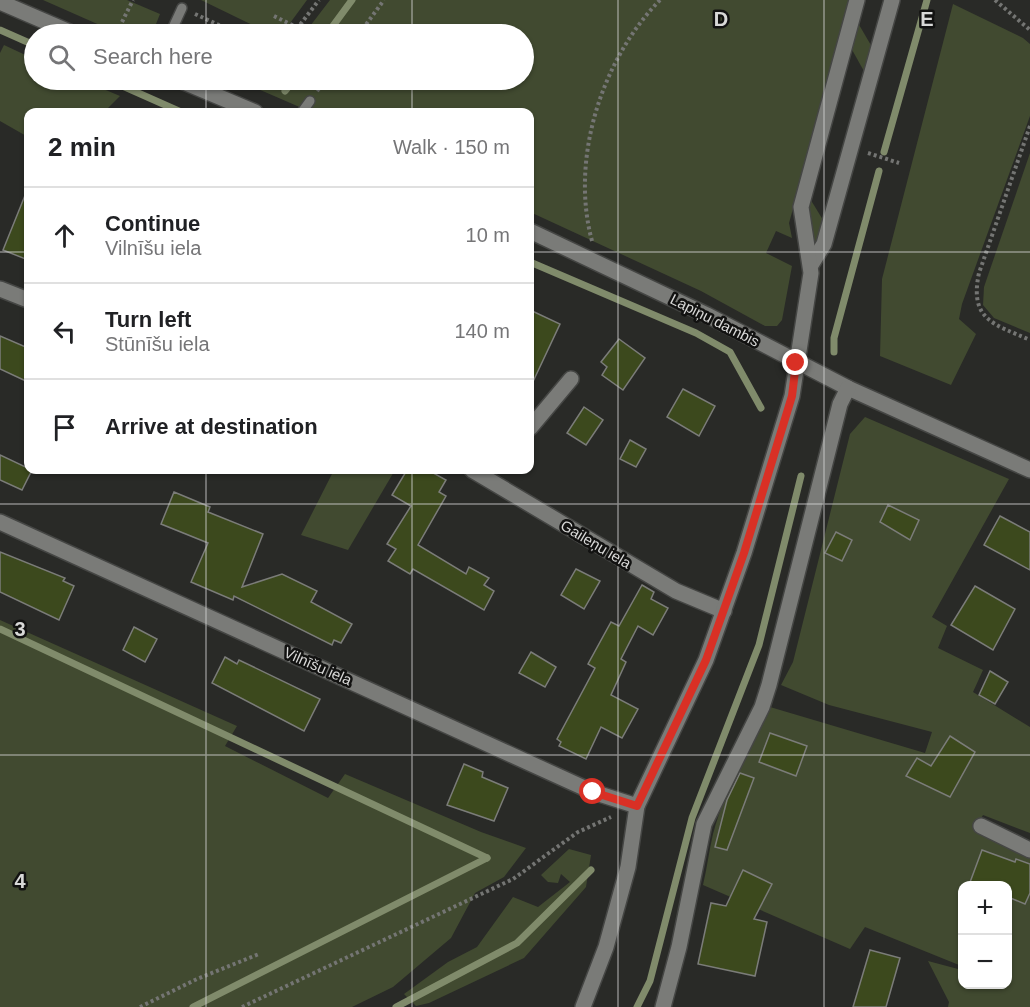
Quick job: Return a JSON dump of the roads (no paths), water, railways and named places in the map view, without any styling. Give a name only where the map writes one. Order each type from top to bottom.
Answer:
[{"type":"street","points":[[583,1007],[606,947],[628,867],[637,806],[706,660],[724,611],[792,396],[811,265],[801,207],[857,0]]},
{"type":"street","points":[[811,265],[824,243],[892,0]]},
{"type":"street","points":[[0,2],[51,24]]},
{"type":"street","points":[[203,90],[246,108]]},
{"type":"street","name":"Lapiņu dambis","points":[[534,233],[707,315],[848,388],[1030,470]]},
{"type":"street","points":[[0,289],[24,298]]},
{"type":"street","points":[[534,423],[571,379]]},
{"type":"street","points":[[663,1007],[680,947],[704,824],[762,707],[769,686],[840,404],[848,388]]},
{"type":"street","name":"Gaileņu iela","points":[[491,474],[676,591],[724,611]]},
{"type":"street","name":"Vilnīšu iela","points":[[0,522],[593,792],[637,806]]},
{"type":"street","points":[[981,826],[1030,850]]},
{"type":"lane","points":[[175,24],[182,8]]},
{"type":"lane","points":[[305,108],[310,101]]},
{"type":"waterway","points":[[334,24],[352,0]]},
{"type":"waterway","points":[[884,152],[927,0]]},
{"type":"waterway","points":[[0,30],[24,41]]},
{"type":"waterway","points":[[132,90],[172,108]]},
{"type":"waterway","points":[[834,352],[834,338],[879,171]]},
{"type":"waterway","points":[[534,264],[696,333],[730,352],[761,408]]},
{"type":"waterway","points":[[637,1007],[650,981],[692,818],[759,645],[801,476]]},
{"type":"waterway","points":[[0,629],[487,858]]},
{"type":"waterway","points":[[193,1007],[487,858]]},
{"type":"waterway","points":[[396,1007],[517,943],[591,870]]}]
